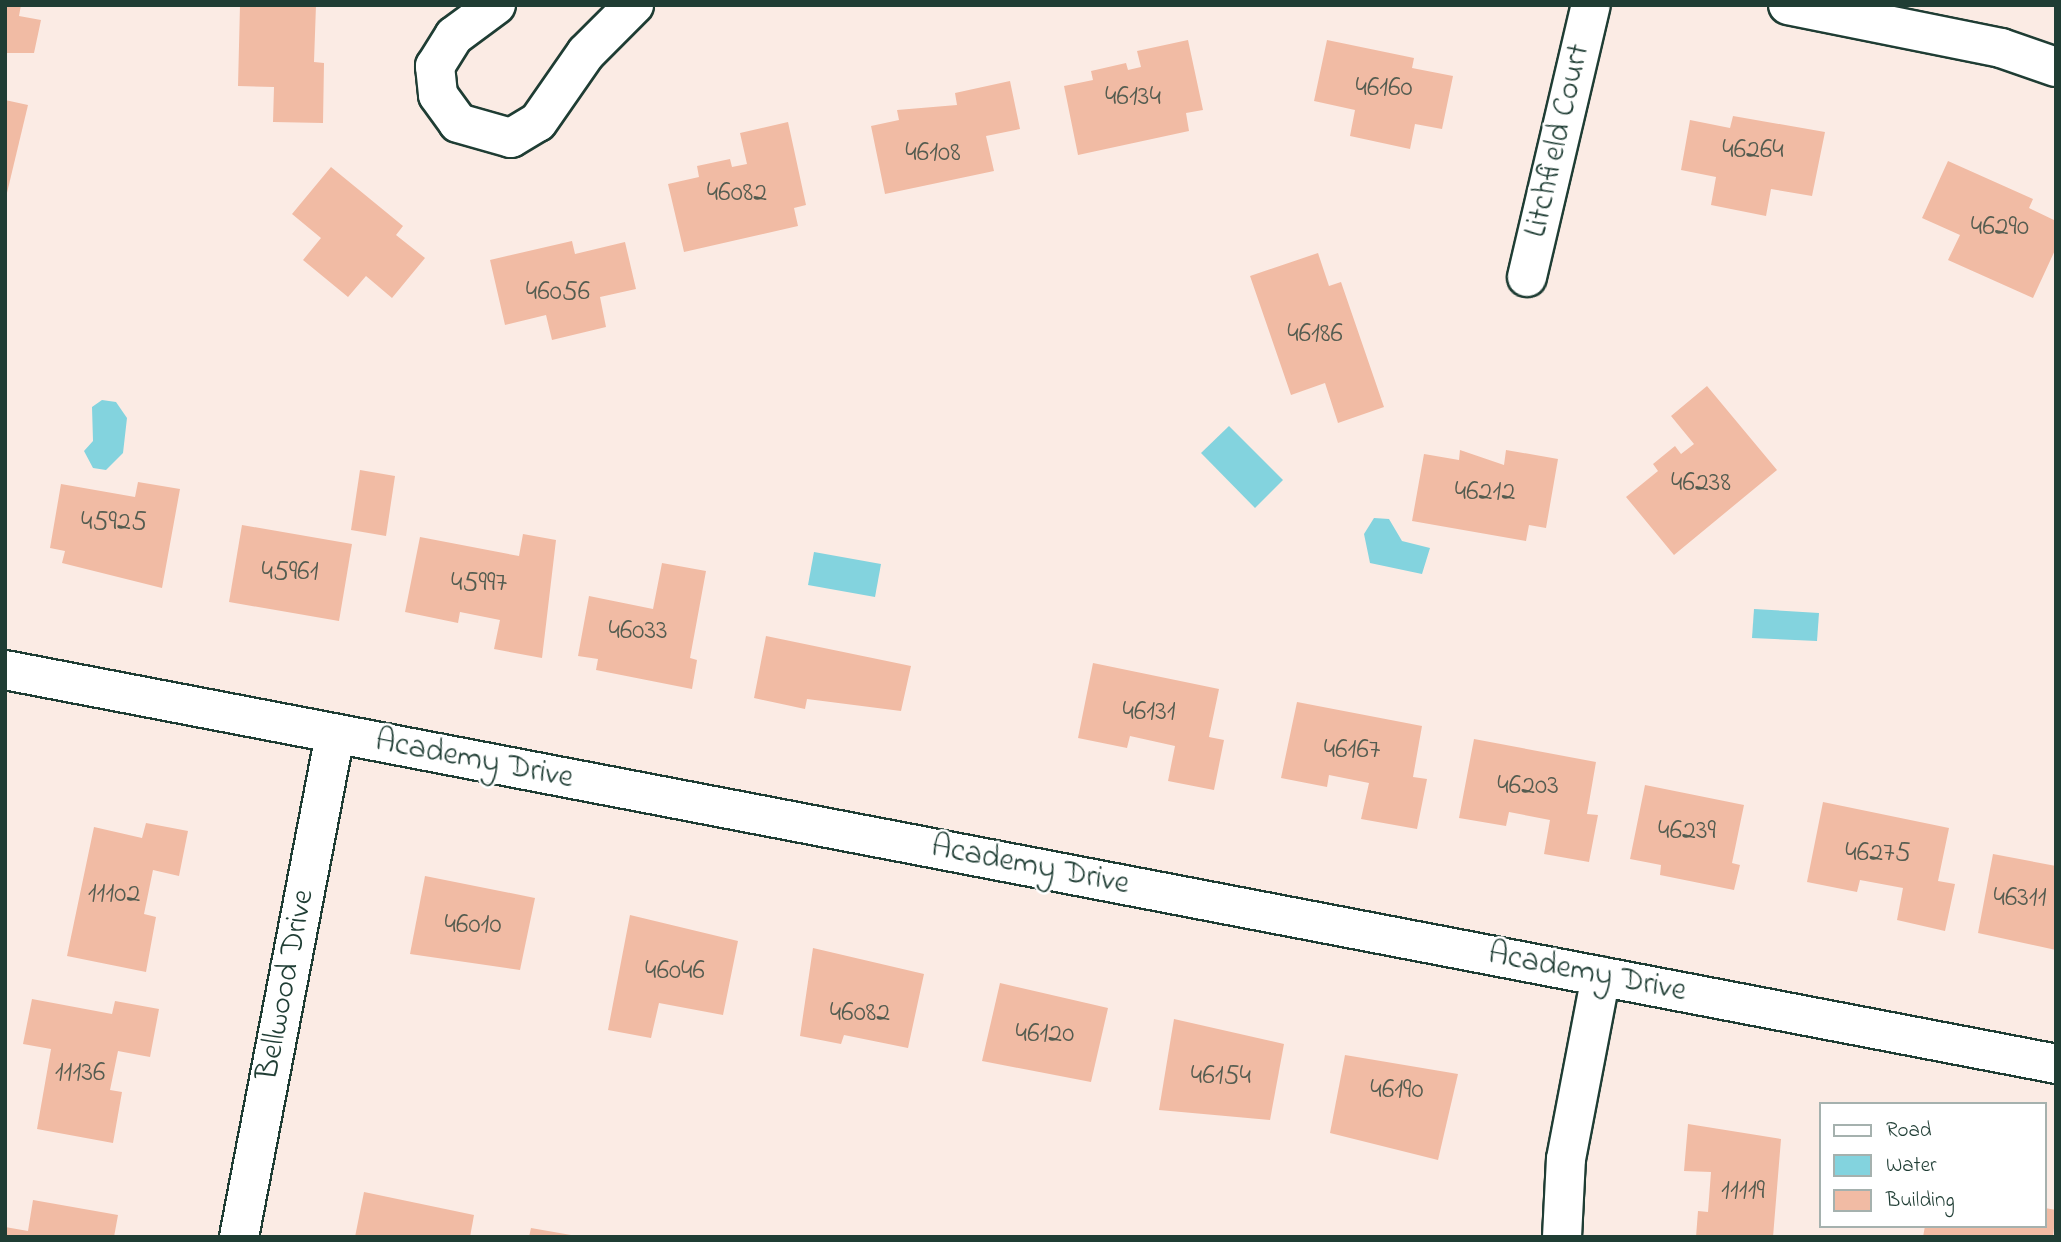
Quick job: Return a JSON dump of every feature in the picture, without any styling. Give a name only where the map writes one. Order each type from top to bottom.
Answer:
[{"type":"street","points":[[496,5],[454,36],[435,66],[438,95],[458,123],[511,138],[538,122],[586,52],[634,5]]},
{"type":"street","name":"Litchfield Court","points":[[1527,276],[1591,5]]},
{"type":"street","points":[[1788,5],[2001,48],[2056,66]]},
{"type":"street","name":"Academy Drive","points":[[5,670],[2056,1064]]},
{"type":"street","name":"Bellwood Drive","points":[[239,1237],[335,734]]},
{"type":"street","points":[[1562,1237],[1566,1159],[1601,976]]},
{"type":"water","points":[[102,400],[116,402],[127,418],[123,453],[106,470],[93,468],[84,451],[93,441],[92,407]]},
{"type":"water","points":[[1229,426],[1283,480],[1255,508],[1201,453]]},
{"type":"water","points":[[1374,518],[1389,519],[1402,541],[1430,548],[1422,574],[1370,563],[1364,534]]},
{"type":"water","points":[[814,552],[881,564],[875,597],[808,585]]},
{"type":"water","points":[[1754,609],[1819,613],[1817,641],[1752,638]]},
{"type":"building","points":[[5,5],[21,5],[19,16],[41,20],[34,53],[5,53]]},
{"type":"building","points":[[240,5],[316,5],[314,62],[324,63],[323,123],[273,122],[274,87],[238,86]]},
{"type":"building","points":[[1188,40],[1203,110],[1186,113],[1189,131],[1078,155],[1064,86],[1093,80],[1091,71],[1126,63],[1128,70],[1141,67],[1137,51]]},
{"type":"building","points":[[1327,40],[1414,58],[1412,68],[1453,76],[1442,129],[1415,124],[1410,149],[1350,136],[1355,110],[1314,101]]},
{"type":"building","points":[[1010,81],[1020,129],[986,136],[994,171],[885,194],[871,126],[899,120],[897,110],[957,105],[955,93]]},
{"type":"building","points":[[5,100],[28,105],[6,197],[5,197]]},
{"type":"building","points":[[1733,116],[1825,132],[1812,196],[1771,189],[1766,216],[1711,205],[1716,177],[1681,170],[1690,120],[1730,128]]},
{"type":"building","points":[[788,122],[806,205],[794,208],[798,226],[684,252],[668,184],[699,177],[697,166],[730,159],[732,167],[747,164],[740,133]]},
{"type":"building","points":[[1948,161],[2033,199],[2029,208],[2056,221],[2056,248],[2033,298],[1948,260],[1960,235],[1922,218]]},
{"type":"building","points":[[331,167],[403,226],[396,235],[425,258],[392,298],[366,276],[348,297],[303,260],[321,238],[292,214]]},
{"type":"building","points":[[572,241],[575,254],[625,242],[636,289],[600,297],[606,327],[552,340],[546,315],[505,325],[490,260]]},
{"type":"building","points":[[1318,253],[1329,286],[1341,282],[1384,407],[1338,423],[1325,383],[1291,395],[1250,276]]},
{"type":"building","points":[[1707,386],[1777,470],[1674,555],[1626,497],[1658,471],[1653,464],[1675,446],[1681,454],[1694,444],[1671,416]]},
{"type":"building","points":[[1460,450],[1504,465],[1506,450],[1558,459],[1546,528],[1529,525],[1526,541],[1412,521],[1424,454],[1459,460]]},
{"type":"building","points":[[360,470],[395,476],[386,536],[351,530]]},
{"type":"building","points":[[138,482],[180,489],[162,588],[62,563],[65,551],[50,548],[61,484],[135,497]]},
{"type":"building","points":[[242,525],[352,544],[339,621],[229,602]]},
{"type":"building","points":[[523,534],[556,540],[542,658],[494,649],[500,620],[460,612],[458,623],[405,612],[420,537],[519,556]]},
{"type":"building","points":[[662,563],[706,571],[690,658],[697,660],[692,689],[596,670],[598,659],[578,656],[589,596],[653,609]]},
{"type":"building","points":[[766,636],[911,666],[901,711],[807,699],[805,709],[754,698]]},
{"type":"building","points":[[1093,663],[1219,689],[1209,737],[1224,740],[1214,790],[1168,781],[1175,746],[1130,736],[1127,748],[1078,738]]},
{"type":"building","points":[[1297,702],[1422,726],[1413,777],[1427,779],[1417,829],[1361,819],[1369,783],[1329,775],[1327,787],[1281,778]]},
{"type":"building","points":[[1474,739],[1596,762],[1587,814],[1598,815],[1589,862],[1544,854],[1550,820],[1509,812],[1506,826],[1459,818]]},
{"type":"building","points":[[1645,785],[1744,805],[1732,863],[1740,865],[1734,890],[1660,875],[1661,865],[1630,859]]},
{"type":"building","points":[[1823,802],[1949,828],[1938,881],[1955,884],[1945,931],[1897,920],[1903,888],[1860,880],[1857,892],[1807,882]]},
{"type":"building","points":[[146,823],[188,831],[179,876],[153,870],[144,914],[156,917],[146,972],[67,956],[94,827],[142,838]]},
{"type":"building","points":[[1993,854],[2056,866],[2056,950],[1978,933]]},
{"type":"building","points":[[425,876],[535,898],[520,970],[410,954]]},
{"type":"building","points":[[630,915],[738,941],[723,1015],[659,1003],[651,1038],[608,1030]]},
{"type":"building","points":[[813,948],[924,974],[908,1048],[844,1035],[841,1044],[800,1036]]},
{"type":"building","points":[[1000,983],[1108,1008],[1091,1082],[982,1061]]},
{"type":"building","points":[[32,999],[112,1014],[115,1001],[159,1009],[150,1057],[118,1051],[110,1090],[122,1092],[113,1143],[37,1129],[51,1049],[23,1044]]},
{"type":"building","points":[[1174,1019],[1284,1044],[1270,1120],[1159,1110]]},
{"type":"building","points":[[1345,1055],[1458,1074],[1438,1160],[1330,1133]]},
{"type":"building","points":[[1688,1124],[1781,1139],[1773,1237],[1696,1237],[1698,1211],[1708,1212],[1711,1172],[1684,1171]]},
{"type":"building","points":[[364,1192],[474,1215],[470,1237],[355,1237]]},
{"type":"building","points":[[33,1200],[118,1215],[114,1237],[5,1237],[5,1227],[28,1231]]},
{"type":"building","points":[[2047,1208],[2056,1210],[2053,1237],[1923,1237],[1925,1228],[2047,1228]]},
{"type":"building","points":[[531,1228],[571,1235],[571,1237],[529,1237]]}]
